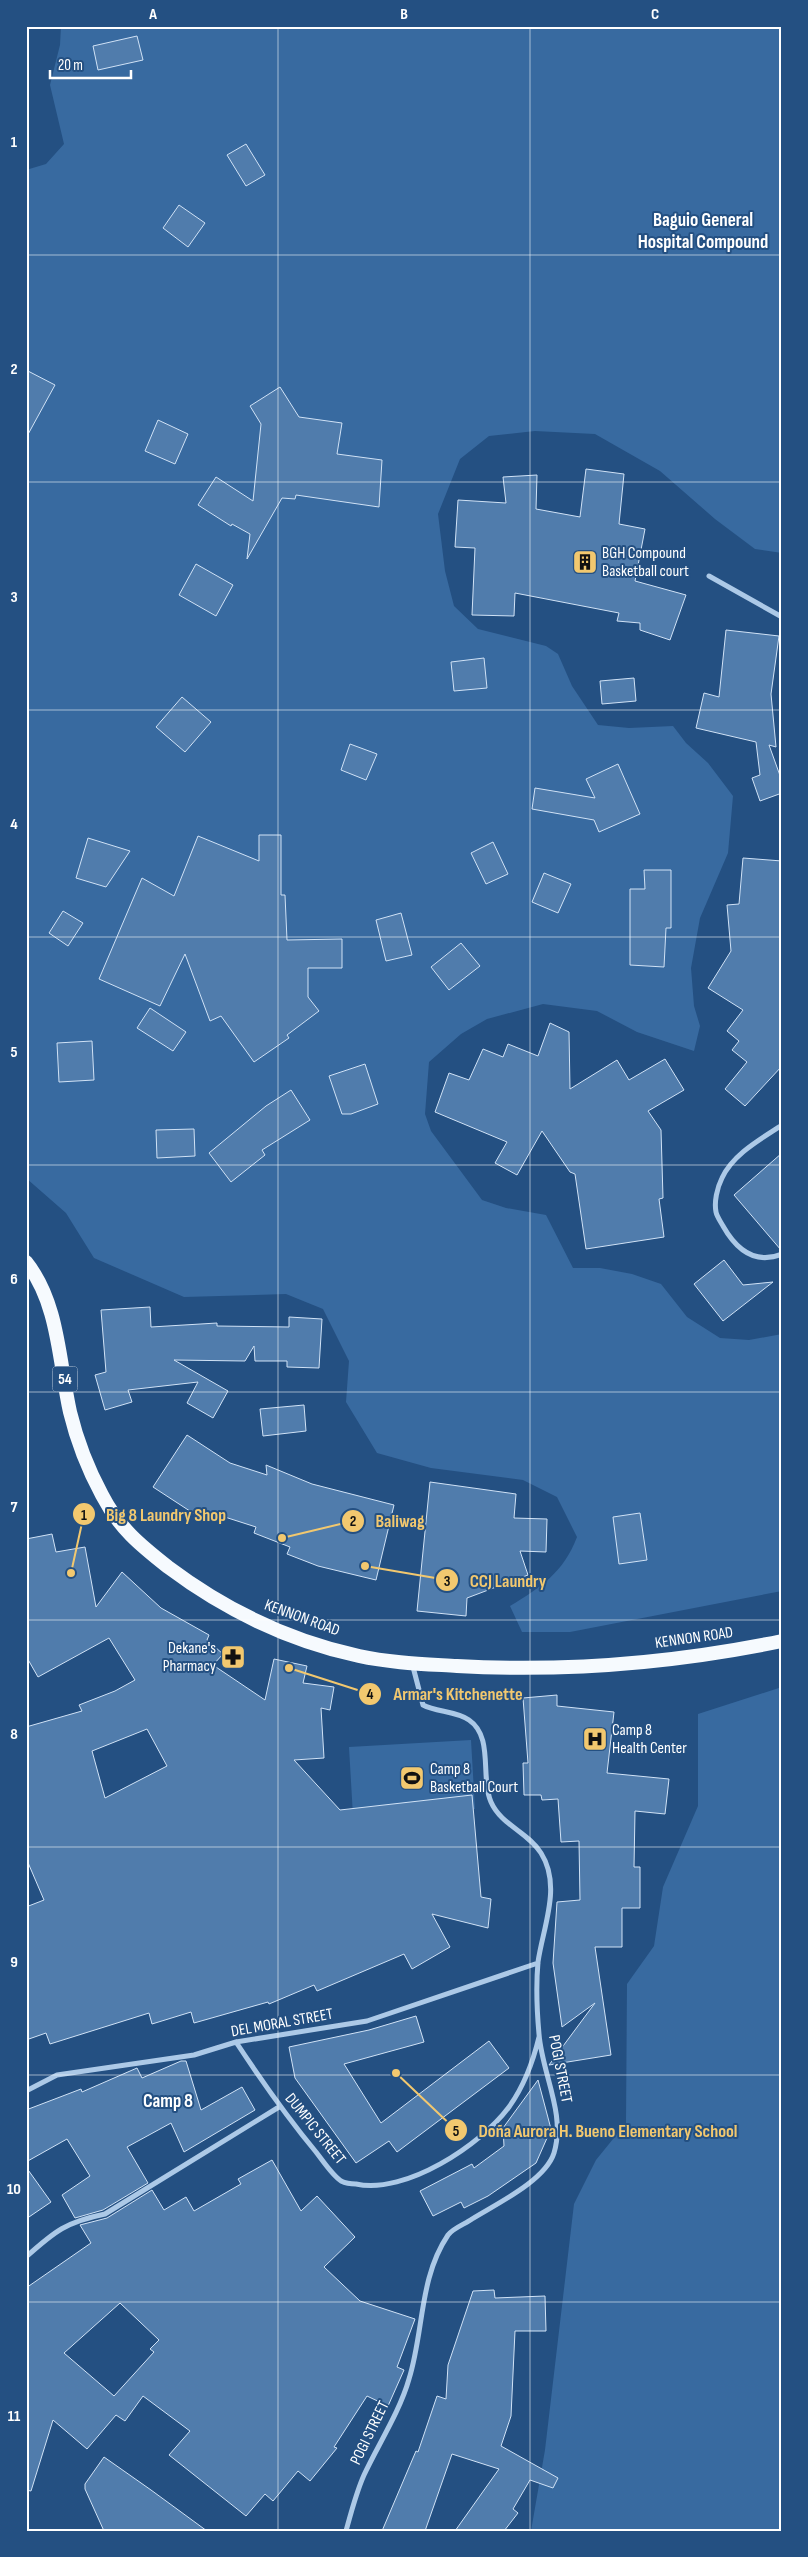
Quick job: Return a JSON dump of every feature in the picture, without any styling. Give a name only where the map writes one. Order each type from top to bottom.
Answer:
[{"type":"highway","name":"KENNON ROAD","points":[[26,1262],[46,1300],[58,1342],[70,1412],[83,1453],[102,1496],[131,1537],[148,1553],[186,1582],[248,1617],[306,1641],[359,1656],[412,1663],[491,1668],[585,1666],[691,1658],[782,1641]]},
{"type":"street","points":[[708,576],[782,617]]},
{"type":"street","points":[[782,1125],[734,1159],[722,1177],[716,1193],[716,1212],[734,1244],[745,1252],[758,1258],[770,1259],[782,1254]]},
{"type":"street","name":"POGI STREET","points":[[346,2531],[362,2479],[408,2382],[418,2347],[426,2286],[450,2233],[538,2177],[553,2156],[558,2133],[554,2098],[539,2036],[538,1963],[549,1911],[550,1884],[546,1865],[541,1852],[502,1819],[493,1807],[487,1794],[484,1746],[477,1729],[468,1719],[436,1712],[423,1706],[412,1663]]},
{"type":"street","name":"DEL MORAL STREET","points":[[26,2091],[57,2076],[194,2055],[236,2042],[367,2021],[538,1963]]},
{"type":"street","name":"DUMPIC STREET","points":[[236,2042],[279,2107],[342,2181],[363,2186],[405,2181],[454,2155],[474,2140],[509,2107],[532,2065],[539,2036]]},
{"type":"street","points":[[26,2257],[52,2234],[77,2219],[105,2214],[279,2107]]},
{"type":"shaded area","points":[[61,26],[782,26],[782,553],[755,549],[715,519],[660,471],[595,434],[535,431],[489,436],[460,459],[438,514],[445,571],[454,606],[478,629],[546,646],[558,654],[572,686],[598,725],[629,728],[673,726],[686,743],[708,763],[733,796],[728,853],[700,918],[691,968],[694,1006],[700,1026],[694,1051],[637,1032],[597,1011],[543,1004],[487,1019],[461,1034],[429,1062],[425,1114],[431,1131],[482,1200],[506,1208],[546,1215],[573,1268],[600,1268],[632,1274],[661,1284],[687,1317],[720,1338],[749,1340],[782,1334],[782,1591],[570,1632],[522,1632],[510,1606],[550,1578],[565,1560],[577,1537],[557,1497],[523,1480],[431,1468],[377,1453],[346,1402],[349,1361],[323,1309],[286,1294],[184,1297],[94,1258],[66,1213],[26,1178],[26,170],[46,164],[64,144],[50,85],[60,45]]},
{"type":"shaded area","points":[[782,1687],[782,2531],[531,2531],[545,2450],[574,2204],[596,2160],[626,2123],[627,1984],[654,1946],[663,1887],[698,1806],[698,1714]]},
{"type":"shaded area","name":"Camp 8 Basketball Court","points":[[471,1740],[475,1809],[353,1816],[349,1747]]},
{"type":"building","points":[[137,36],[143,60],[98,70],[93,46]]},
{"type":"building","points":[[246,144],[265,175],[246,186],[227,155]]},
{"type":"building","points":[[179,205],[205,223],[188,247],[163,228]]},
{"type":"building","points":[[26,370],[55,385],[26,438]]},
{"type":"building","points":[[280,387],[299,417],[342,423],[337,454],[382,460],[379,507],[296,495],[295,499],[282,498],[247,559],[250,534],[232,524],[231,526],[198,505],[216,477],[253,501],[261,424],[250,406]]},
{"type":"building","points":[[158,420],[188,434],[175,464],[145,451]]},
{"type":"building","points":[[586,469],[624,474],[619,524],[645,529],[635,581],[686,595],[670,640],[640,630],[640,623],[617,621],[619,613],[515,593],[514,616],[472,615],[475,548],[455,547],[458,500],[506,503],[503,477],[537,475],[536,509],[580,517]]},
{"type":"building","points":[[196,564],[233,585],[216,616],[179,595]]},
{"type":"building","points":[[726,630],[779,636],[771,694],[776,747],[769,745],[782,781],[782,793],[760,801],[752,778],[760,775],[756,742],[696,728],[704,693],[719,697]]},
{"type":"building","points":[[484,658],[487,688],[454,691],[451,662]]},
{"type":"building","points":[[634,678],[636,701],[602,704],[600,681]]},
{"type":"building","points":[[182,697],[211,722],[185,752],[156,727]]},
{"type":"building","points":[[350,744],[377,754],[366,780],[341,770]]},
{"type":"building","points":[[618,764],[640,814],[599,832],[594,820],[532,809],[535,788],[595,798],[586,779]]},
{"type":"building","points":[[259,835],[281,835],[281,895],[285,895],[287,940],[342,939],[342,968],[308,968],[308,997],[319,1011],[287,1035],[289,1038],[254,1062],[221,1016],[210,1021],[185,954],[160,1006],[99,979],[142,878],[174,896],[198,836],[259,861]]},
{"type":"building","points":[[88,838],[130,851],[106,887],[76,878]]},
{"type":"building","points":[[493,842],[508,874],[486,884],[471,853]]},
{"type":"building","points":[[743,858],[782,861],[782,1066],[745,1106],[725,1089],[747,1062],[732,1050],[739,1041],[727,1031],[743,1010],[708,988],[731,951],[727,905],[739,904]]},
{"type":"building","points":[[644,870],[671,870],[671,928],[666,928],[664,967],[630,965],[630,889],[645,889]]},
{"type":"building","points":[[544,873],[571,884],[558,913],[532,902]]},
{"type":"building","points":[[63,911],[83,923],[68,946],[49,933]]},
{"type":"building","points":[[401,913],[412,955],[386,961],[376,920]]},
{"type":"building","points":[[461,943],[480,966],[449,990],[431,967]]},
{"type":"building","points":[[150,1008],[186,1032],[173,1051],[137,1028]]},
{"type":"building","points":[[550,1023],[569,1032],[570,1089],[617,1060],[629,1080],[665,1059],[684,1090],[648,1111],[661,1130],[663,1198],[659,1199],[664,1237],[586,1249],[575,1174],[570,1172],[542,1131],[517,1175],[495,1163],[507,1142],[435,1112],[449,1073],[469,1080],[483,1049],[503,1057],[508,1044],[538,1056]]},
{"type":"building","points":[[92,1041],[94,1080],[59,1082],[57,1043]]},
{"type":"building","points":[[365,1064],[378,1104],[351,1114],[342,1114],[329,1076]]},
{"type":"building","points":[[291,1090],[310,1120],[262,1150],[265,1155],[231,1182],[209,1153],[266,1106]]},
{"type":"building","points":[[194,1129],[195,1156],[157,1158],[156,1130]]},
{"type":"building","points":[[782,1153],[782,1250],[781,1250],[734,1195]]},
{"type":"building","points":[[724,1260],[743,1285],[773,1282],[723,1321],[694,1284]]},
{"type":"building","points":[[150,1307],[151,1327],[217,1323],[217,1326],[289,1327],[289,1317],[322,1319],[319,1368],[287,1367],[287,1361],[255,1361],[254,1346],[245,1361],[174,1360],[228,1391],[213,1418],[187,1403],[198,1382],[128,1390],[132,1402],[105,1410],[95,1375],[106,1372],[101,1310]]},
{"type":"building","points":[[304,1405],[306,1431],[263,1436],[260,1409]]},
{"type":"building","points":[[187,1435],[230,1463],[267,1475],[266,1465],[312,1484],[394,1505],[376,1580],[318,1566],[287,1554],[290,1547],[254,1533],[256,1527],[203,1510],[199,1517],[153,1487]]},
{"type":"building","points":[[430,1482],[516,1494],[514,1518],[547,1519],[546,1552],[520,1551],[528,1575],[467,1598],[466,1616],[417,1611]]},
{"type":"building","points":[[640,1513],[647,1560],[619,1564],[613,1517]]},
{"type":"building","points":[[52,1534],[56,1552],[85,1547],[96,1607],[122,1572],[161,1608],[209,1635],[207,1640],[223,1654],[213,1665],[265,1700],[274,1659],[307,1666],[303,1683],[334,1687],[330,1710],[321,1708],[324,1758],[294,1760],[340,1810],[472,1795],[481,1897],[491,1899],[488,1928],[432,1914],[450,1947],[412,1969],[404,1954],[317,1991],[314,1985],[269,2004],[268,2002],[194,2023],[191,2012],[152,2024],[149,2013],[50,2044],[46,2033],[26,2040],[26,1907],[44,1900],[26,1858],[26,1727],[82,1711],[79,1705],[115,1691],[135,1680],[109,1638],[38,1677],[26,1656],[26,1539]],"holes":[[[147,1729],[167,1766],[105,1798],[92,1751]]]},
{"type":"building","points":[[557,1695],[557,1706],[614,1712],[607,1773],[669,1779],[665,1814],[635,1811],[634,1867],[640,1867],[640,1908],[622,1908],[622,1947],[595,1947],[611,2055],[549,2065],[595,2003],[562,2027],[553,1963],[557,1902],[580,1900],[579,1841],[561,1842],[558,1799],[542,1800],[541,1795],[524,1795],[523,1763],[528,1763],[523,1698]]},
{"type":"building","points":[[416,2016],[424,2042],[344,2064],[381,2123],[489,2041],[509,2068],[397,2152],[389,2141],[356,2163],[295,2078],[289,2047],[369,2030]]},
{"type":"building","points":[[181,2061],[186,2061],[201,2110],[242,2087],[255,2110],[184,2152],[171,2123],[127,2147],[148,2183],[103,2210],[75,2218],[62,2195],[90,2176],[67,2139],[26,2162],[26,2110],[81,2089],[82,2092],[137,2068],[142,2078]]},
{"type":"building","points":[[538,2080],[551,2129],[536,2163],[488,2196],[464,2208],[461,2202],[433,2216],[420,2191],[472,2164],[474,2168],[504,2146],[503,2128]]},
{"type":"building","points":[[272,2160],[301,2211],[317,2196],[355,2237],[324,2267],[360,2301],[415,2319],[397,2367],[404,2370],[388,2406],[367,2396],[334,2447],[337,2448],[310,2481],[298,2471],[273,2501],[265,2494],[246,2516],[169,2455],[190,2431],[143,2396],[125,2421],[116,2415],[87,2449],[53,2420],[31,2491],[26,2490],[26,2288],[91,2243],[80,2225],[107,2218],[152,2190],[164,2210],[186,2197],[194,2211],[241,2184],[238,2179]],"holes":[[[120,2303],[159,2340],[150,2349],[154,2352],[114,2396],[64,2353]]]},
{"type":"building","points":[[26,2167],[51,2202],[26,2219]]},
{"type":"building","points":[[494,2290],[495,2298],[545,2296],[546,2331],[515,2331],[511,2416],[501,2446],[558,2478],[553,2488],[530,2480],[513,2509],[518,2513],[504,2531],[455,2531],[499,2469],[452,2454],[425,2531],[382,2531],[416,2451],[418,2452],[437,2396],[446,2399],[448,2365],[473,2291]]},
{"type":"building","points":[[104,2457],[207,2531],[104,2531],[85,2489],[85,2484]]},
{"type":"place","name":"BGH Compound Basketball court","points":[[585,562]]},
{"type":"place","name":"Baliwag","points":[[282,1538]]},
{"type":"place","name":"CCJ Laundry","points":[[365,1566]]},
{"type":"place","name":"Big 8 Laundry Shop","points":[[71,1573]]},
{"type":"place","name":"Dekane's Pharmacy","points":[[233,1657]]},
{"type":"place","name":"Armar's Kitchenette","points":[[289,1668]]},
{"type":"place","name":"Camp 8 Health Center","points":[[595,1739]]},
{"type":"place","name":"Camp 8 Basketball Court","points":[[412,1778]]},
{"type":"place","name":"Doña Aurora H. Bueno Elementary School","points":[[396,2073]]},
{"type":"district","name":"Baguio General Hospital Compound","points":[[703,231]]},
{"type":"district","name":"Camp 8","points":[[168,2101]]}]
